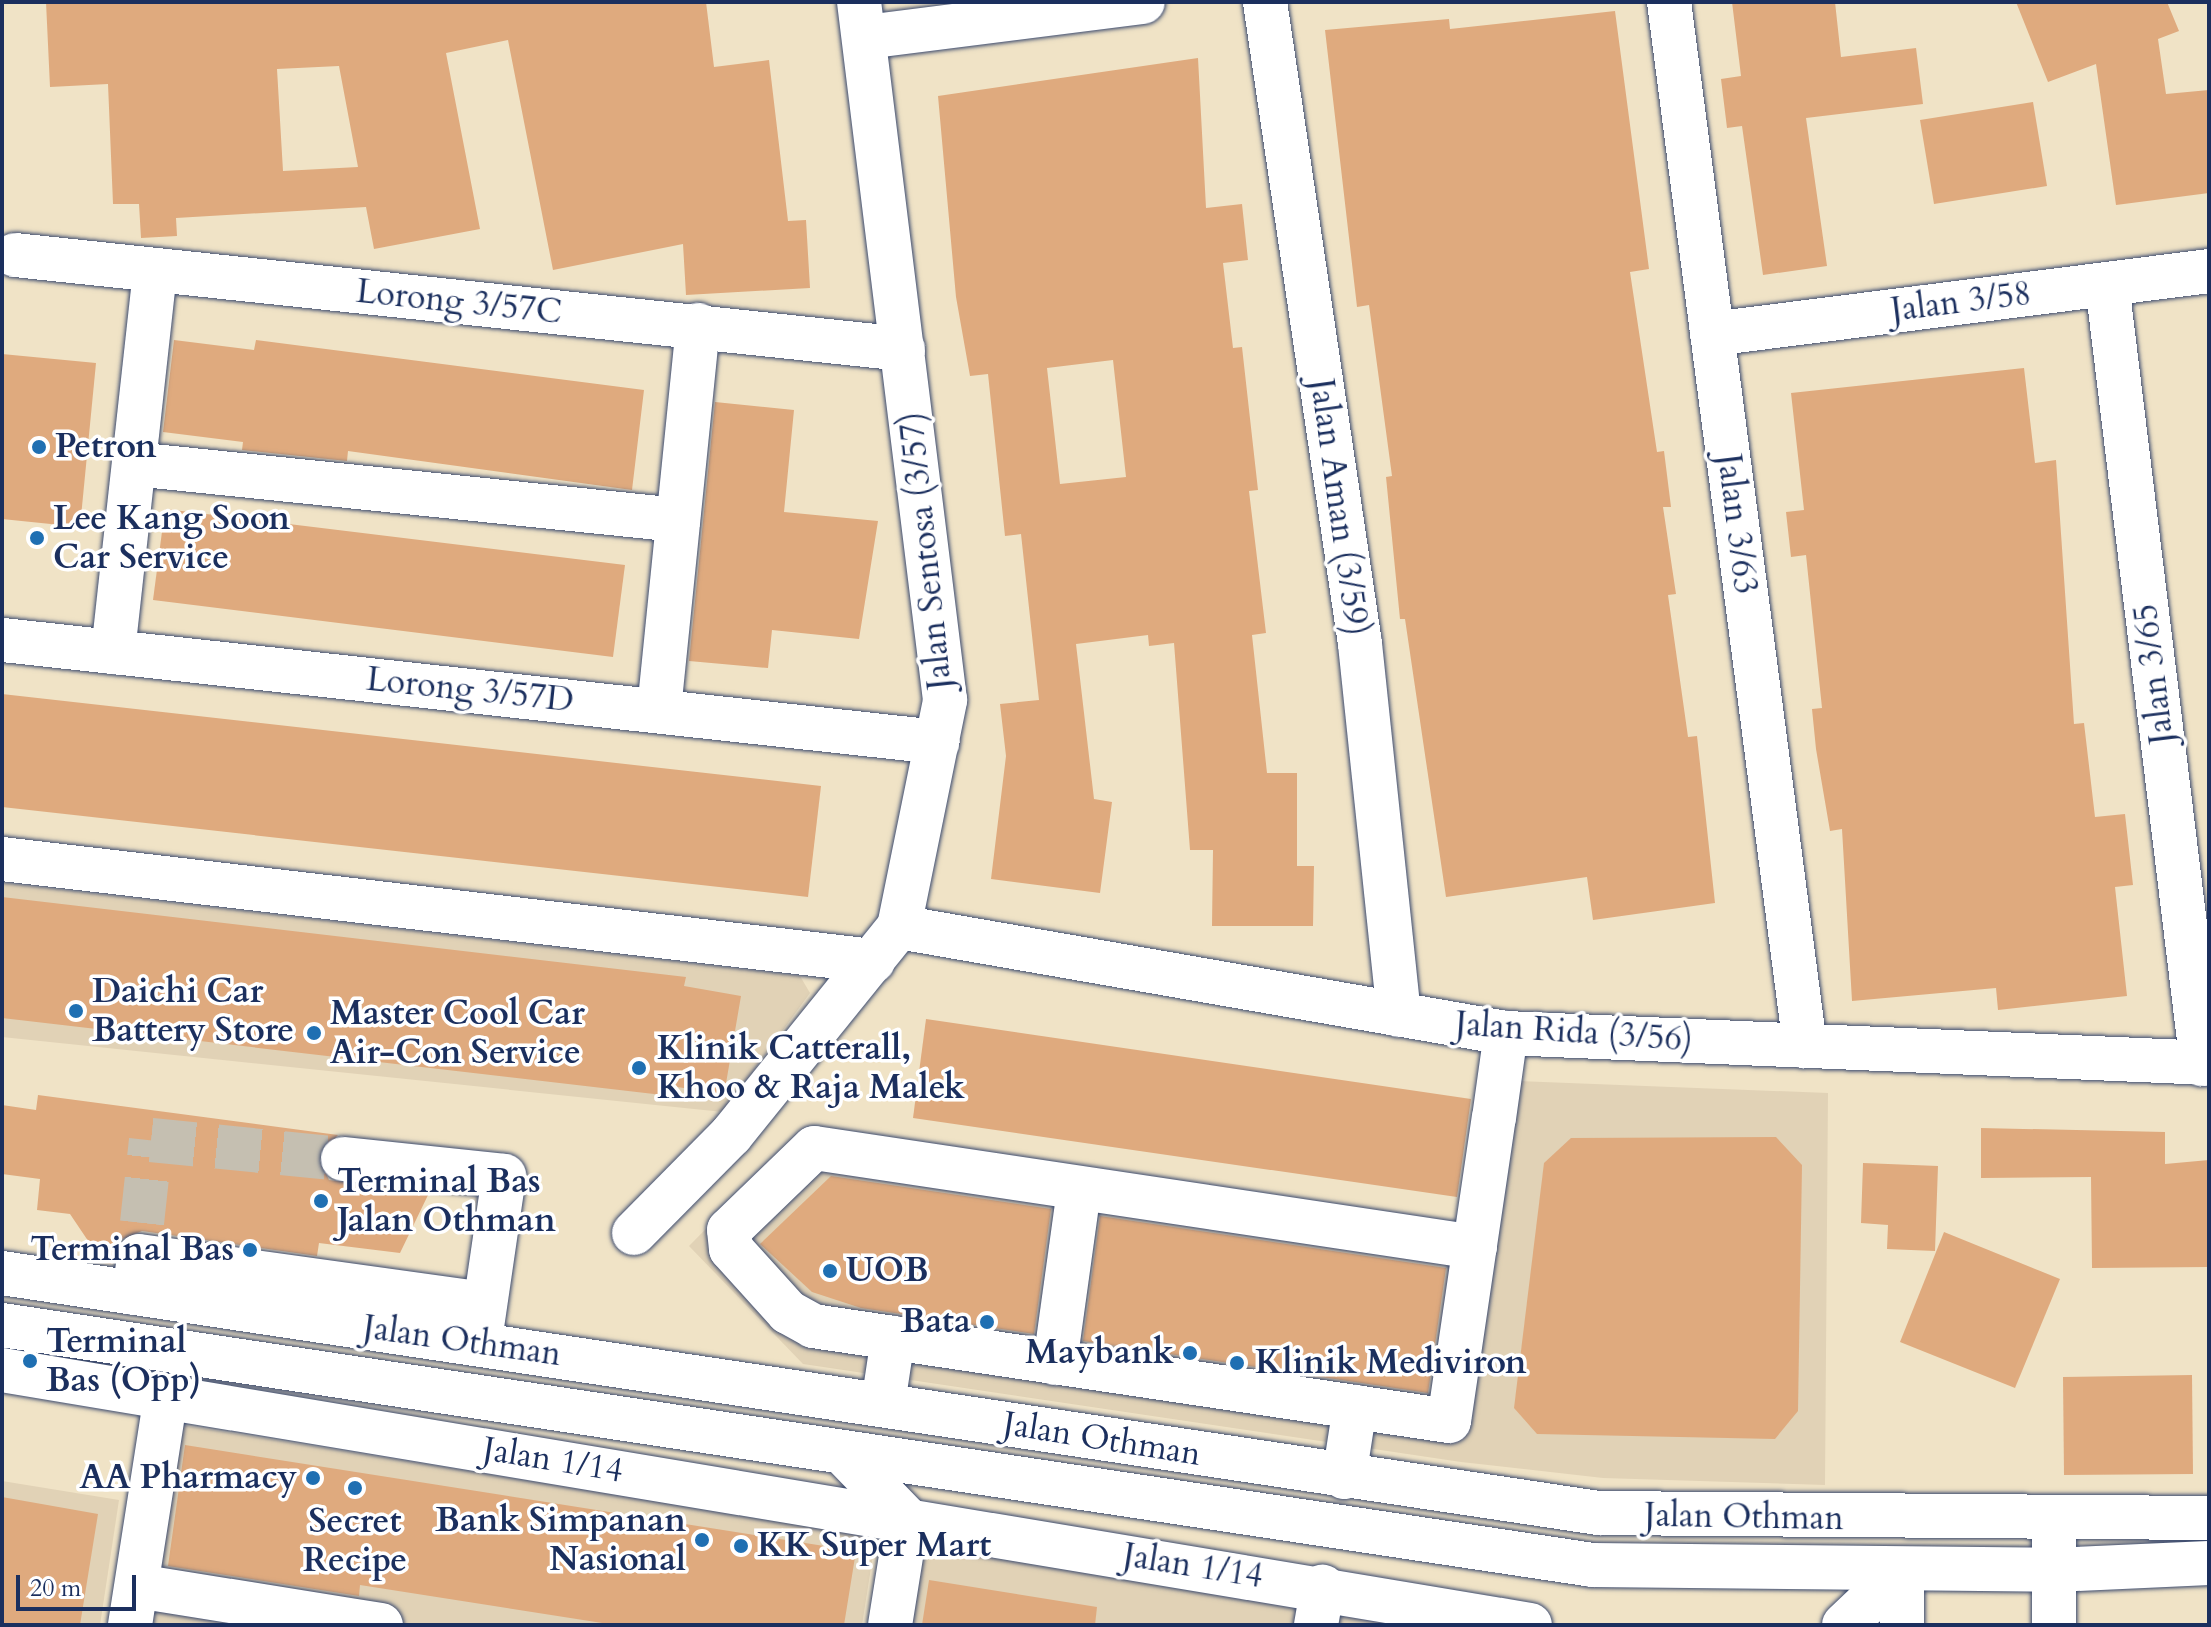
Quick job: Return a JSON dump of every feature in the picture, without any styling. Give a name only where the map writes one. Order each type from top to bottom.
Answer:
[{"type":"street","points":[[862,19],[1143,2]]},
{"type":"street","name":"Jalan Aman (3/59)","points":[[1265,2],[1360,644],[1399,1015]]},
{"type":"street","name":"Jalan 3/63","points":[[1669,2],[1805,1046]]},
{"type":"street","name":"Jalan Sentosa (3/57)","points":[[634,1233],[731,1135],[886,944],[945,700],[862,19]]},
{"type":"street","name":"Lorong 3/57C","points":[[15,255],[903,349]]},
{"type":"street","points":[[113,652],[155,270]]},
{"type":"street","name":"Jalan 3/58","points":[[1712,334],[2209,271]]},
{"type":"street","name":"Jalan 3/65","points":[[2107,284],[2205,1063]]},
{"type":"street","points":[[659,710],[698,325]]},
{"type":"street","points":[[134,464],[678,520]]},
{"type":"street","name":"Lorong 3/57D","points":[[3,640],[937,742]]},
{"type":"street","name":"Jalan Rida (3/56)","points":[[2,859],[886,944],[1399,1015],[1506,1033],[2205,1063]]},
{"type":"street","points":[[1055,1363],[1079,1189],[1475,1247],[1506,1033]]},
{"type":"street","name":"Jalan Othman","points":[[1079,1189],[814,1148],[729,1230],[731,1249],[788,1312],[813,1326],[1449,1421],[1475,1247]]},
{"type":"street","points":[[343,1159],[504,1176],[482,1324]]},
{"type":"street","points":[[2,1250],[20,1275]]},
{"type":"street","name":"Jalan Othman","points":[[20,1275],[138,1257],[883,1404],[1344,1477],[1599,1513],[2054,1520],[2209,1518]]},
{"type":"street","name":"Jalan Othman","points":[[12,1331],[1592,1565],[2054,1570],[2209,1563]]},
{"type":"street","points":[[883,1404],[893,1338]]},
{"type":"street","name":"Jalan 1/14","points":[[2,1370],[907,1519],[1320,1606],[1530,1625]]},
{"type":"street","points":[[166,1396],[134,1605],[381,1625]]},
{"type":"street","points":[[1344,1477],[1355,1407]]},
{"type":"street","points":[[846,1456],[907,1519],[890,1625]]},
{"type":"street","points":[[2054,1520],[2054,1625]]},
{"type":"street","points":[[1844,1625],[1902,1570]]},
{"type":"street","points":[[1902,1570],[1902,1625]]},
{"type":"shaded area","points":[[2,883],[800,976],[810,993],[723,1112],[2,1037]]},
{"type":"shaded area","points":[[1518,1081],[1828,1093],[1825,1485],[1603,1478],[1461,1462],[803,1364],[689,1246],[804,1130],[1494,1237]]},
{"type":"shaded area","points":[[174,1424],[876,1536],[862,1625],[144,1625]]},
{"type":"shaded area","points":[[2,1481],[119,1500],[100,1625],[2,1625]]},
{"type":"shaded area","points":[[920,1544],[1429,1625],[908,1625]]},
{"type":"building","points":[[46,2],[706,2],[714,67],[769,60],[788,221],[806,220],[810,288],[686,295],[683,244],[553,270],[508,40],[446,53],[480,229],[374,249],[366,207],[176,218],[177,236],[141,238],[139,204],[113,204],[108,84],[50,87]],"holes":[[[339,66],[358,167],[283,171],[277,69]]]},
{"type":"building","points":[[1732,2],[1835,2],[1841,57],[1916,48],[1923,104],[1806,118],[1827,266],[1763,275],[1742,126],[1727,128],[1721,79],[1741,76]]},
{"type":"building","points":[[2016,2],[2167,2],[2179,31],[2158,39],[2166,94],[2209,90],[2209,193],[2116,205],[2096,64],[2048,82]]},
{"type":"building","points":[[1615,11],[1649,269],[1630,272],[1657,452],[1664,451],[1671,507],[1663,507],[1676,594],[1668,595],[1688,737],[1697,736],[1715,903],[1593,920],[1587,877],[1446,897],[1405,619],[1400,619],[1386,477],[1392,476],[1369,305],[1357,307],[1325,30],[1449,19],[1450,29]]},
{"type":"building","points":[[1198,58],[1206,208],[1242,204],[1248,260],[1223,263],[1233,348],[1242,347],[1258,490],[1249,491],[1266,633],[1252,635],[1267,773],[1297,773],[1297,866],[1314,866],[1313,926],[1212,926],[1213,850],[1190,850],[1174,643],[1149,646],[1148,635],[1076,644],[1094,799],[1112,802],[1100,893],[991,879],[1006,756],[1000,704],[1039,700],[1021,534],[1005,536],[988,374],[970,376],[956,297],[938,96]],"holes":[[[1113,360],[1126,477],[1060,484],[1047,368]]]},
{"type":"building","points":[[2033,102],[2047,186],[1934,204],[1920,120]]},
{"type":"building","points":[[174,340],[254,350],[256,340],[644,390],[632,490],[348,451],[347,461],[242,450],[243,442],[163,432]]},
{"type":"building","points":[[2,354],[96,363],[80,527],[2,519]]},
{"type":"building","points":[[2024,368],[2035,463],[2056,460],[2074,724],[2084,723],[2095,817],[2125,814],[2133,885],[2115,887],[2127,996],[1998,1010],[1996,988],[1852,1001],[1842,829],[1830,831],[1816,749],[1812,709],[1822,708],[1806,555],[1791,557],[1786,512],[1804,510],[1791,393]]},
{"type":"building","points":[[715,402],[794,410],[784,512],[878,521],[859,639],[772,630],[768,668],[689,661]]},
{"type":"building","points":[[165,509],[625,565],[613,657],[153,600]]},
{"type":"building","points":[[2,694],[821,786],[808,897],[2,807]]},
{"type":"building","points":[[2,897],[686,977],[684,986],[741,996],[724,1095],[672,1086],[671,1096],[2,1018]]},
{"type":"building","points":[[926,1019],[1471,1099],[1457,1197],[913,1118]]},
{"type":"building","points":[[38,1095],[338,1135],[318,1156],[329,1180],[429,1193],[400,1253],[319,1243],[317,1256],[142,1231],[120,1240],[113,1264],[103,1263],[70,1214],[37,1210],[40,1179],[2,1174],[2,1105],[36,1110]]},
{"type":"building","points":[[1981,1128],[2165,1132],[2165,1164],[2209,1160],[2209,1267],[2092,1268],[2091,1177],[1981,1178]]},
{"type":"building","points":[[1776,1137],[1802,1165],[1798,1411],[1775,1439],[1537,1434],[1514,1408],[1544,1163],[1571,1138]]},
{"type":"building","points":[[1863,1163],[1938,1166],[1935,1251],[1887,1249],[1888,1225],[1861,1223]]},
{"type":"building","points":[[831,1176],[1051,1209],[1034,1334],[861,1308],[812,1292],[760,1244]]},
{"type":"building","points":[[1100,1216],[1446,1268],[1428,1393],[1083,1341]]},
{"type":"building","points":[[1944,1232],[2060,1279],[2015,1388],[1900,1342]]},
{"type":"building","points":[[2192,1375],[2193,1474],[2064,1475],[2063,1377]]},
{"type":"building","points":[[185,1445],[856,1551],[844,1625],[615,1625],[360,1585],[359,1596],[168,1566]]},
{"type":"building","points":[[2,1497],[98,1514],[80,1625],[2,1625]]},
{"type":"building","points":[[929,1580],[1097,1607],[1095,1625],[922,1625]]},
{"type":"tunnel","points":[[142,1223],[151,1140],[343,1159]]},
{"type":"place","name":"Petron","points":[[39,447]]},
{"type":"place","name":"Lee Kang Soon Car Service","points":[[37,538]]},
{"type":"place","name":"Daichi Car Battery Store","points":[[76,1011]]},
{"type":"place","name":"Master Cool Car Air-Con Service","points":[[314,1033]]},
{"type":"place","name":"Klinik Catterall, Khoo & Raja Malek","points":[[639,1068]]},
{"type":"place","name":"Terminal Bas Jalan Othman","points":[[321,1201]]},
{"type":"place","name":"Terminal Bas","points":[[250,1250]]},
{"type":"place","name":"UOB","points":[[830,1271]]},
{"type":"place","name":"Bata","points":[[987,1322]]},
{"type":"place","name":"Maybank","points":[[1190,1353]]},
{"type":"place","name":"Terminal Bas (Opp)","points":[[30,1361]]},
{"type":"place","name":"Klinik Mediviron","points":[[1237,1363]]},
{"type":"place","name":"AA Pharmacy","points":[[313,1478]]},
{"type":"place","name":"Secret Recipe","points":[[355,1488]]},
{"type":"place","name":"Bank Simpanan Nasional","points":[[702,1540]]},
{"type":"place","name":"KK Super Mart","points":[[741,1546]]}]
